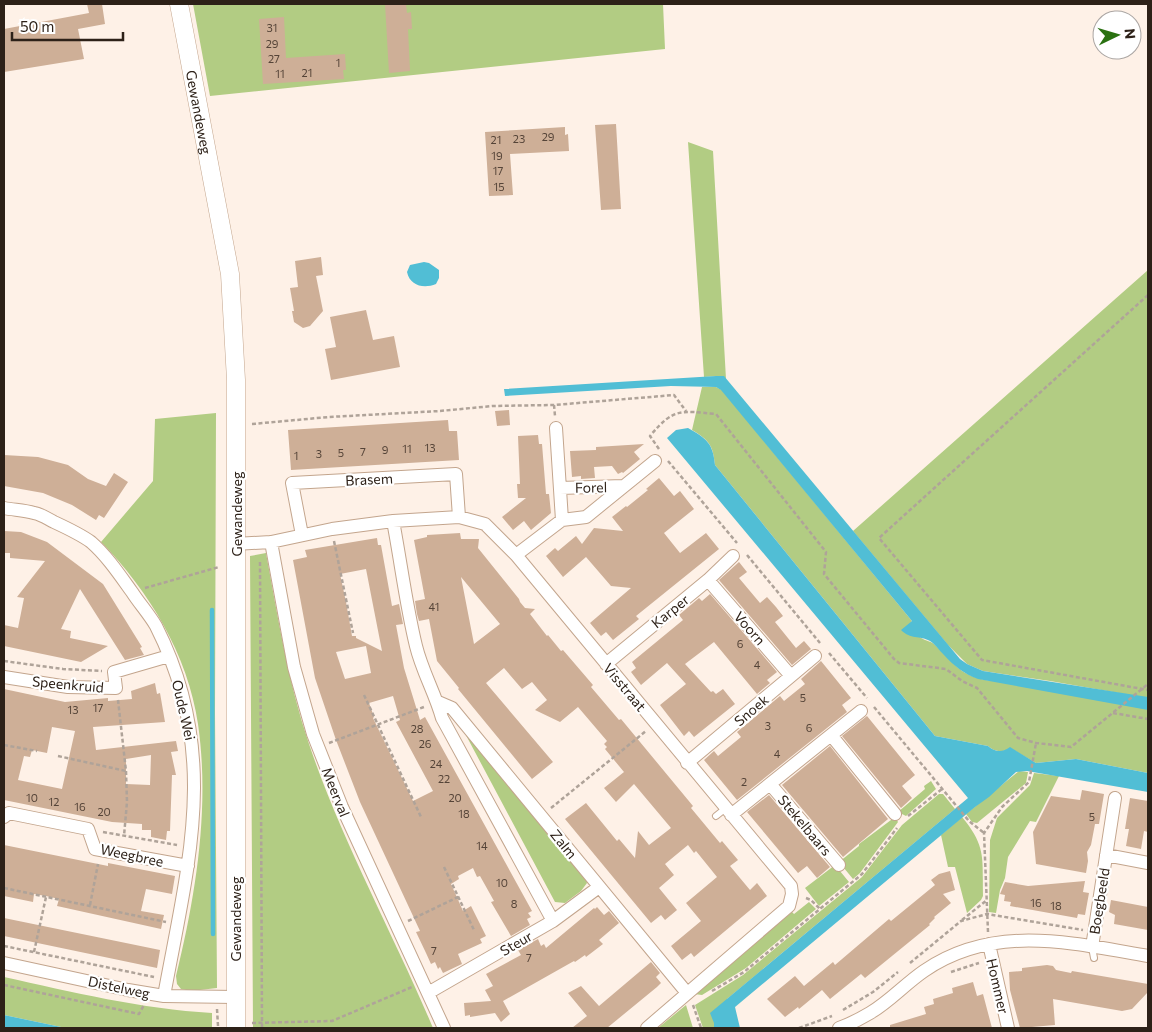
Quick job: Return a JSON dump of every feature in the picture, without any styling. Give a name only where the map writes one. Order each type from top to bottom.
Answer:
[{"type":"street","name":"Gewandeweg","points":[[179,4],[230,274],[236,380],[236,1026]]},
{"type":"street","name":"Forel","points":[[556,428],[562,520]]},
{"type":"street","name":"Forel","points":[[509,552],[562,520],[586,516],[655,461]]},
{"type":"street","name":"Brasem","points":[[302,535],[292,484],[456,474],[459,517]]},
{"type":"street","name":"Forel","points":[[560,488],[623,486]]},
{"type":"street","name":"Oude Wei","points":[[4,508],[36,513],[69,529],[90,542],[114,566],[155,624],[182,691],[191,730],[195,779],[194,809],[188,866],[164,996]]},
{"type":"street","name":"Visstraat","points":[[236,544],[272,547],[302,535],[333,535],[393,521],[459,517],[485,524],[593,656],[606,664],[612,678],[654,724],[684,766],[791,886],[792,894],[789,906],[647,1028]]},
{"type":"street","name":"Zalm","points":[[393,521],[416,645],[424,674],[438,702],[442,718],[553,922]]},
{"type":"street","name":"Meerval","points":[[272,547],[294,668],[318,746],[342,807],[444,1028]]},
{"type":"street","name":"Karper","points":[[606,664],[738,554]]},
{"type":"street","name":"Voorn","points":[[708,580],[792,676]]},
{"type":"street","name":"Speenkruid","points":[[4,677],[68,687],[116,688],[114,672],[169,656]]},
{"type":"street","name":"Snoek","points":[[684,766],[814,656]]},
{"type":"street","name":"Zalm","points":[[438,702],[452,708],[686,993]]},
{"type":"street","name":"Stekelbaars","points":[[724,813],[770,784],[861,711]]},
{"type":"street","points":[[831,735],[901,818]]},
{"type":"street","name":"Stekelbaars","points":[[770,784],[839,865]]},
{"type":"street","name":"Boegbeeld","points":[[1093,952],[1115,798]]},
{"type":"street","name":"Weegbree","points":[[4,817],[9,813],[88,829],[95,849],[188,866]]},
{"type":"street","name":"Boegbeeld","points":[[1106,855],[1148,862]]},
{"type":"street","name":"Steur","points":[[425,988],[553,922],[599,887]]},
{"type":"street","points":[[839,1028],[871,1013],[923,971],[947,957],[989,944],[1019,940],[1044,940],[1093,952],[1148,956]]},
{"type":"street","name":"Hommer","points":[[989,944],[1008,1028]]},
{"type":"street","name":"Distelweg","points":[[4,963],[164,996],[235,997]]},
{"type":"path","points":[[1148,296],[879,538],[982,660],[1148,690]]},
{"type":"path","points":[[236,425],[492,406],[554,405],[674,395],[686,411]]},
{"type":"path","points":[[737,544],[650,436],[662,421],[677,412],[716,414],[826,552],[824,574],[894,659],[899,663],[946,669],[962,681],[977,688],[1018,738],[1036,743],[1071,747],[1148,684]]},
{"type":"path","points":[[333,535],[343,539]]},
{"type":"path","points":[[325,542],[333,535]]},
{"type":"path","points":[[333,535],[353,633]]},
{"type":"path","points":[[262,1028],[259,557],[272,547]]},
{"type":"path","points":[[738,554],[969,821],[984,833]]},
{"type":"path","points":[[132,592],[235,563]]},
{"type":"path","name":"Speenkruid","points":[[4,661],[63,669],[114,672]]},
{"type":"path","points":[[116,688],[126,771],[127,802],[124,836]]},
{"type":"path","points":[[364,695],[421,817]]},
{"type":"path","points":[[318,746],[438,702]]},
{"type":"path","points":[[1113,713],[1148,719]]},
{"type":"path","points":[[541,816],[654,724]]},
{"type":"path","points":[[989,944],[984,833],[1002,807],[1025,786],[1030,776],[1036,743]]},
{"type":"path","points":[[4,744],[36,751]]},
{"type":"path","points":[[58,756],[126,771]]},
{"type":"path","points":[[710,993],[744,972],[862,874],[901,818],[942,789]]},
{"type":"path","name":"Weegbree","points":[[88,829],[190,847]]},
{"type":"path","points":[[90,906],[101,850]]},
{"type":"path","points":[[444,867],[474,930]]},
{"type":"path","points":[[4,888],[177,925]]},
{"type":"path","points":[[31,968],[46,897]]},
{"type":"path","points":[[396,926],[458,897]]},
{"type":"path","points":[[811,900],[820,909]]},
{"type":"path","points":[[961,921],[987,900]]},
{"type":"path","points":[[4,946],[167,979]]},
{"type":"path","points":[[4,985],[139,1014],[151,994]]},
{"type":"path","points":[[236,1026],[262,1023],[332,1021],[425,988]]},
{"type":"path","points":[[686,993],[693,1003],[701,1028]]},
{"type":"path","points":[[216,997],[218,1028]]},
{"type":"green space","points":[[193,4],[663,4],[665,49],[210,96]]},
{"type":"green space","points":[[688,142],[713,151],[726,379],[721,376],[704,377]]},
{"type":"green space","points":[[1148,270],[1148,773],[1076,759],[1036,763],[1010,748],[999,751],[993,750],[988,746],[935,736],[715,465],[713,452],[709,444],[692,430],[702,387],[716,387],[722,390],[912,621],[909,625],[919,637],[934,644],[956,666],[968,674],[985,680],[1130,695],[983,671],[967,664],[948,645],[853,531]]},
{"type":"green space","points":[[216,413],[215,713],[217,988],[191,991],[181,989],[177,984],[176,976],[190,914],[202,819],[201,755],[193,698],[176,649],[164,626],[135,581],[101,542],[153,481],[155,419]]},
{"type":"green space","points":[[266,553],[289,673],[309,744],[352,852],[433,1028],[253,1028],[250,556]]},
{"type":"green space","points":[[460,724],[584,874],[587,883],[581,891],[565,903],[555,902]]},
{"type":"green space","points":[[1019,771],[1028,772],[1026,783],[977,823],[972,822],[966,814]]},
{"type":"green space","points":[[1034,773],[1059,776],[1036,822],[1030,821],[1008,857],[996,913],[989,912],[990,840],[997,818],[1030,785]]},
{"type":"green space","points":[[931,781],[936,789],[906,816],[898,812],[925,789],[924,786]]},
{"type":"green space","points":[[939,794],[943,794],[955,809],[727,999],[735,1007],[754,991],[721,1019],[734,1028],[703,1028],[695,1005],[743,975],[862,877],[902,825]]},
{"type":"green space","points":[[895,817],[898,822],[860,873],[853,879],[839,862],[859,844]]},
{"type":"green space","points":[[962,817],[976,837],[983,863],[983,896],[967,913],[955,867],[948,867],[941,835]]},
{"type":"green space","points":[[835,865],[849,882],[819,906],[805,888]]},
{"type":"green space","points":[[809,902],[816,909],[746,968],[702,995],[694,994],[792,912],[794,914]]},
{"type":"green space","points":[[4,977],[133,1004],[212,1013],[212,1028],[66,1028],[4,1015]]},
{"type":"green space","points":[[686,1005],[693,1028],[658,1028]]},
{"type":"water","points":[[424,262],[439,270],[439,278],[436,284],[418,285],[409,277],[407,272],[410,265]]},
{"type":"water","points":[[724,376],[960,659],[983,671],[1148,697],[1148,710],[978,679],[955,666],[930,641],[905,633],[901,630],[912,621],[721,390],[716,387],[671,386],[505,396],[504,389]]},
{"type":"water","points":[[688,428],[708,442],[713,451],[715,465],[935,736],[988,746],[993,750],[999,751],[1010,747],[1036,763],[1076,759],[1148,773],[1148,792],[1027,771],[1016,772],[989,797],[735,1007],[740,1028],[714,1028],[710,1013],[968,798],[667,438],[676,430]]},
{"type":"water","points":[[4,1015],[66,1028],[4,1028]]},
{"type":"building","points":[[87,4],[102,4],[105,24],[78,29],[84,59],[4,72],[4,29],[89,13]]},
{"type":"building","points":[[385,4],[406,4],[407,13],[411,12],[412,29],[408,29],[410,71],[389,73]]},
{"type":"building","points":[[284,17],[286,58],[345,54],[346,70],[343,70],[344,79],[263,84],[259,19]]},
{"type":"building","points":[[616,124],[621,209],[601,210],[595,125]]},
{"type":"building","points":[[565,127],[565,135],[568,134],[569,151],[510,154],[513,195],[489,196],[485,132]]},
{"type":"building","points":[[321,257],[323,275],[316,276],[323,311],[310,326],[303,328],[294,322],[292,311],[294,311],[290,288],[298,287],[295,261]]},
{"type":"building","points":[[366,310],[373,340],[394,336],[400,367],[331,380],[325,349],[336,347],[330,317]]},
{"type":"building","points":[[509,410],[510,425],[497,426],[495,411]]},
{"type":"building","points":[[448,420],[449,431],[457,431],[459,460],[291,470],[288,430]]},
{"type":"building","points":[[538,435],[539,444],[542,444],[546,494],[549,494],[551,513],[531,530],[524,521],[513,530],[502,517],[526,498],[518,498],[517,484],[520,484],[518,436]]},
{"type":"building","points":[[644,444],[634,452],[640,459],[623,473],[618,474],[612,466],[594,467],[595,478],[581,479],[581,476],[572,477],[570,451],[596,450],[596,447]]},
{"type":"building","points":[[4,455],[38,457],[68,465],[88,479],[106,486],[114,473],[128,482],[104,518],[99,515],[96,520],[72,505],[43,493],[4,486]]},
{"type":"building","points":[[659,478],[674,496],[680,491],[694,509],[664,533],[680,553],[706,533],[719,549],[636,616],[639,619],[613,640],[606,632],[601,636],[590,623],[631,588],[611,586],[586,557],[563,577],[546,556],[555,548],[558,551],[576,536],[582,544],[594,528],[623,531],[612,517],[648,490],[646,489]]},
{"type":"building","points":[[4,531],[21,532],[47,542],[103,584],[142,647],[140,648],[144,655],[125,660],[80,589],[61,629],[71,631],[70,638],[108,646],[81,662],[4,646],[4,625],[18,628],[24,598],[17,597],[45,561],[10,558],[10,553],[4,553]]},
{"type":"building","points":[[460,533],[461,539],[479,539],[478,548],[525,608],[535,609],[530,614],[547,636],[561,651],[563,650],[593,685],[591,687],[619,720],[621,719],[693,806],[691,808],[720,843],[722,841],[738,860],[730,866],[750,890],[757,883],[767,896],[694,957],[691,953],[682,960],[671,946],[701,921],[686,903],[717,877],[696,851],[694,853],[688,845],[665,864],[674,875],[659,888],[677,910],[665,920],[661,915],[651,923],[565,819],[586,803],[617,841],[619,839],[635,858],[638,831],[649,845],[671,828],[634,784],[616,802],[604,788],[624,772],[605,749],[607,747],[604,744],[607,741],[578,707],[560,722],[535,710],[547,700],[532,682],[522,689],[504,668],[486,683],[553,762],[532,779],[437,661],[429,619],[419,621],[415,601],[425,599],[414,540],[427,537],[427,535]],"holes":[[[461,577],[500,624],[474,644]]]},
{"type":"building","points":[[377,538],[378,545],[381,545],[392,606],[399,604],[403,624],[396,625],[404,668],[420,720],[425,717],[532,911],[528,913],[531,917],[527,919],[530,925],[511,936],[491,902],[494,901],[480,876],[477,877],[473,868],[458,876],[459,879],[451,884],[463,911],[471,906],[486,936],[480,939],[482,943],[458,954],[462,964],[443,973],[440,967],[438,969],[435,962],[431,964],[416,932],[420,931],[360,802],[315,678],[293,560],[307,557],[305,550]],"holes":[[[366,569],[373,605],[382,651],[356,638],[356,636],[352,636],[340,574]],[[366,646],[371,673],[345,679],[336,652]],[[393,696],[400,720],[396,722],[433,791],[413,801],[373,718],[369,703]]]},
{"type":"building","points":[[739,562],[747,572],[739,578],[760,603],[767,597],[776,607],[783,616],[775,622],[796,648],[804,641],[811,649],[792,665],[719,580]]},
{"type":"building","points":[[710,594],[777,672],[767,680],[770,683],[757,694],[714,642],[685,664],[711,692],[713,691],[716,694],[723,689],[735,704],[694,737],[689,731],[684,736],[660,705],[686,684],[667,663],[641,685],[631,672],[636,668],[632,662],[683,620],[679,615],[699,598],[702,601]]},
{"type":"building","points":[[821,661],[851,698],[842,705],[847,712],[737,800],[704,760],[714,751],[718,756],[741,737],[737,732],[780,696],[784,701],[805,684],[801,679]]},
{"type":"building","points":[[155,683],[157,694],[160,693],[165,722],[93,727],[96,750],[176,741],[178,751],[171,752],[176,775],[172,775],[170,831],[167,831],[166,840],[151,837],[151,830],[142,830],[142,824],[112,822],[4,800],[4,689],[65,702],[108,698],[108,701],[132,699],[131,691]],"holes":[[[52,727],[75,731],[62,789],[18,780],[24,756],[30,757],[32,750],[47,753]],[[151,755],[150,785],[126,784],[126,759]]]},
{"type":"building","points":[[867,716],[915,775],[902,786],[912,798],[901,808],[842,736]]},
{"type":"building","points":[[830,746],[888,819],[843,857],[782,785]]},
{"type":"building","points":[[1082,790],[1104,794],[1099,824],[1095,824],[1091,845],[1087,852],[1086,873],[1036,864],[1033,832],[1051,796],[1080,800]]},
{"type":"building","points":[[769,795],[830,867],[817,878],[807,866],[798,873],[747,812]]},
{"type":"building","points":[[1130,798],[1148,801],[1148,832],[1144,831],[1141,849],[1126,846],[1129,829],[1125,829]]},
{"type":"building","points":[[4,845],[108,866],[108,863],[175,876],[172,894],[146,889],[141,911],[164,915],[161,929],[57,906],[59,899],[46,896],[34,894],[33,902],[4,896]]},
{"type":"building","points":[[950,871],[955,890],[943,894],[951,903],[934,917],[930,925],[865,978],[861,974],[830,999],[822,990],[799,1009],[798,1007],[785,1017],[767,999],[795,976],[804,986],[833,962],[835,965],[889,919],[891,921],[935,885],[931,880],[939,874]]},
{"type":"building","points":[[1085,881],[1083,892],[1089,893],[1085,915],[1078,914],[1077,918],[1010,906],[1011,902],[1004,901],[1005,895],[1000,894],[1005,882],[1028,886]]},
{"type":"building","points":[[1111,900],[1148,907],[1148,930],[1114,924],[1115,915],[1109,912]]},
{"type":"building","points":[[597,907],[604,915],[609,911],[619,923],[599,940],[603,944],[586,957],[585,955],[503,1001],[510,1014],[501,1022],[495,1013],[465,1016],[464,1003],[491,1001],[485,990],[493,986],[486,974],[521,955],[518,950],[538,939],[541,946],[544,944],[546,948]]},
{"type":"building","points":[[4,918],[160,950],[157,968],[4,936]]},
{"type":"building","points":[[651,962],[660,973],[656,977],[661,983],[657,987],[607,1028],[572,1028],[587,1016],[568,993],[581,986],[599,1006]]},
{"type":"building","points":[[1053,966],[1056,970],[1071,973],[1072,971],[1148,984],[1148,992],[1132,1009],[1122,1011],[1053,999],[1055,1025],[1020,1028],[1010,990],[1009,972],[1022,971],[1022,968]]},
{"type":"building","points":[[973,982],[977,996],[983,994],[992,1028],[890,1028],[890,1025],[926,1014],[924,1007],[934,1004],[933,999],[953,993],[952,988]]},
{"type":"waterway","points":[[212,610],[213,934]]}]
